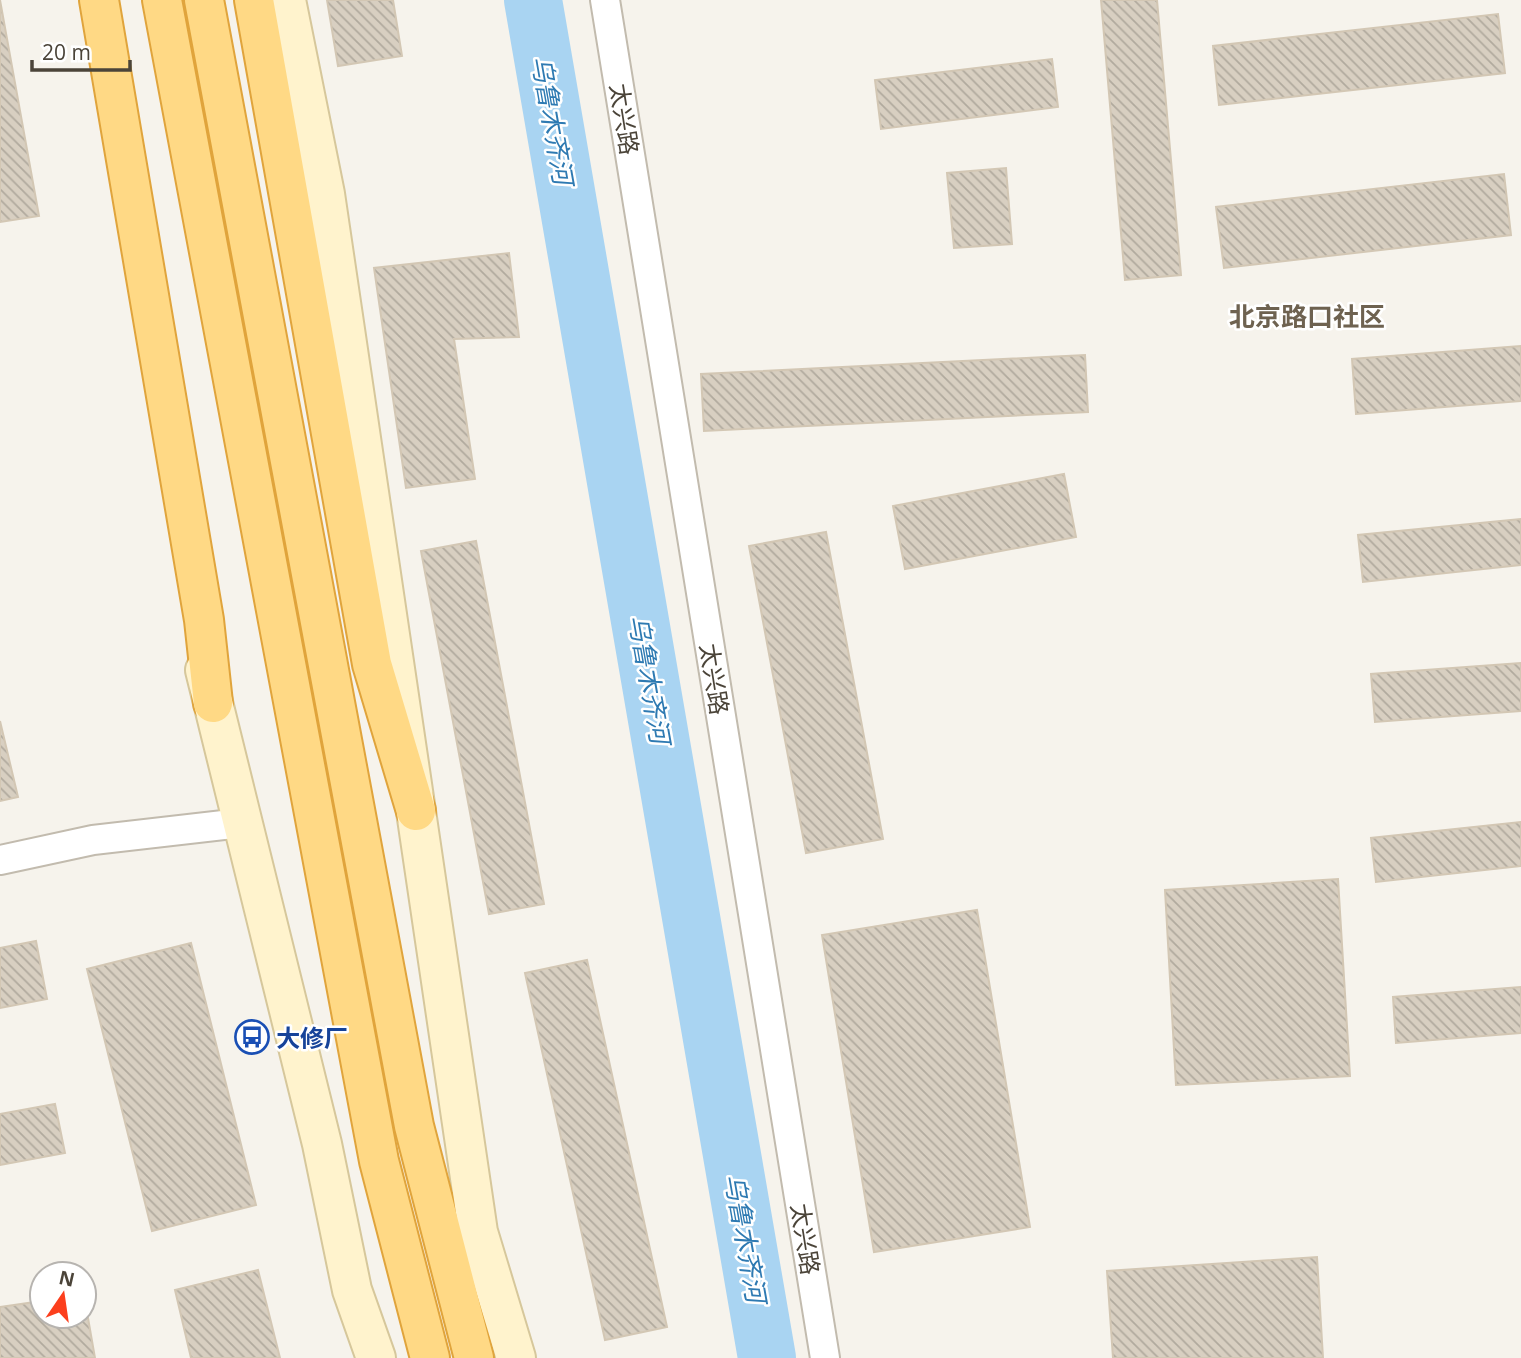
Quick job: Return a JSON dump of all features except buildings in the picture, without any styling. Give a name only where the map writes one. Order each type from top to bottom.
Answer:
[{"type":"highway","points":[[99,0],[204,620],[213,703]]},
{"type":"highway","points":[[162,0],[379,1161],[430,1358]]},
{"type":"highway","points":[[204,0],[414,1126],[474,1358]]},
{"type":"highway","points":[[254,0],[372,664],[416,811]]},
{"type":"main road","points":[[87,0],[172,540],[322,1144],[352,1290],[376,1358]]},
{"type":"main road","points":[[286,0],[325,194],[478,1232],[516,1358]]},
{"type":"street","name":"太兴路","points":[[605,0],[825,1358]]},
{"type":"street","points":[[0,860],[93,839],[241,823]]},
{"type":"waterway","name":"乌鲁木齐河","points":[[533,0],[767,1358]]},
{"type":"place","name":"大修厂","points":[[252,1037]]},
{"type":"district","name":"北京路口社区","points":[[1307,316]]}]
